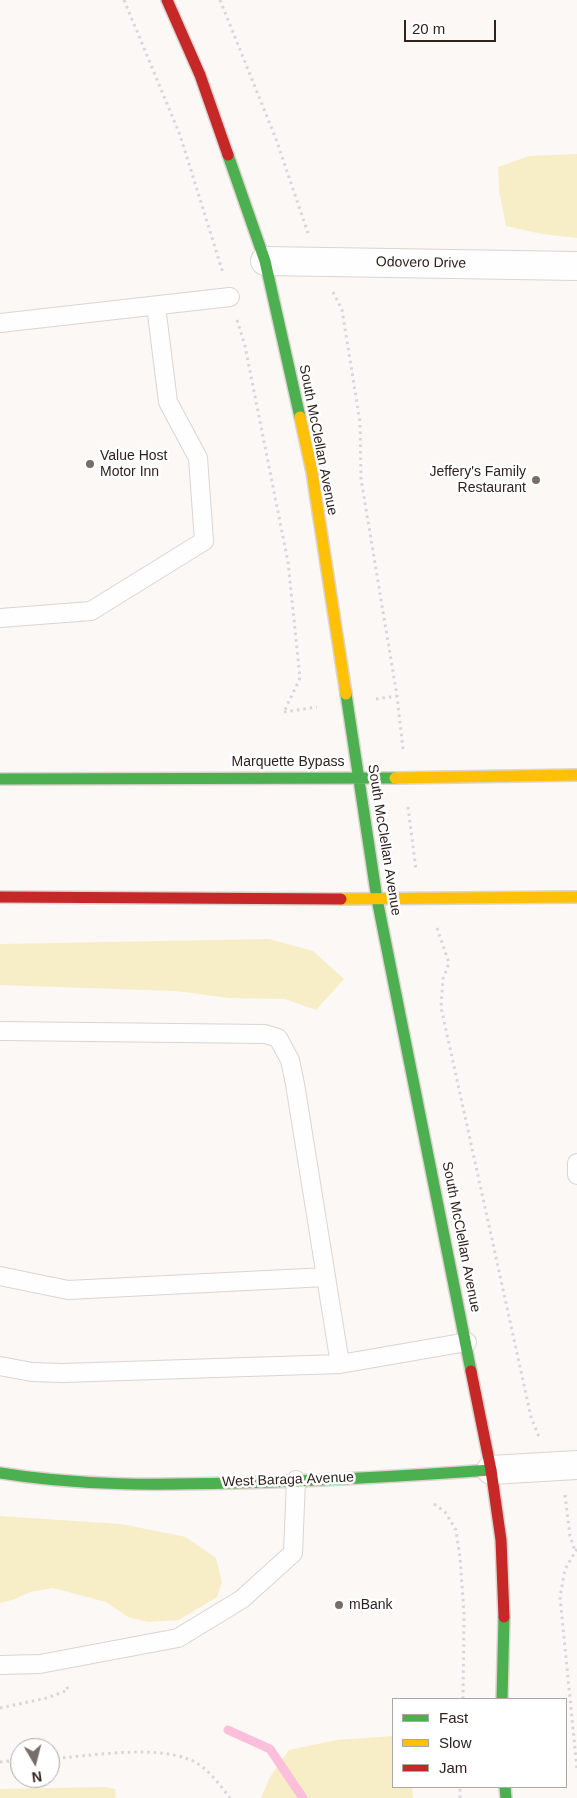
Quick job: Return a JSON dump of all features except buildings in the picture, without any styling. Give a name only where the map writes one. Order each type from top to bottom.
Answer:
[{"type":"main road","name":"South McClellan Avenue","points":[[167,0],[200,75],[265,261],[312,472],[377,900],[491,1470],[501,1540],[504,1619],[502,1698]]},
{"type":"main road","name":"Marquette Bypass","points":[[0,779],[577,774]]},
{"type":"main road","points":[[0,897],[377,900],[577,897]]},
{"type":"main road","name":"West Baraga Avenue","points":[[0,1473],[76,1481],[148,1484],[420,1475],[491,1470]]},
{"type":"street","name":"Odovero Drive","points":[[265,261],[577,266]]},
{"type":"street","name":"West Baraga Avenue","points":[[491,1470],[577,1465]]},
{"type":"lane","points":[[0,323],[230,297]]},
{"type":"lane","points":[[0,618],[91,611],[204,541],[198,458],[168,402],[156,306]]},
{"type":"lane","points":[[0,1031],[265,1034],[278,1038],[290,1060],[340,1364]]},
{"type":"lane","points":[[577,1163],[577,1175]]},
{"type":"lane","points":[[0,1276],[68,1290],[326,1278]]},
{"type":"lane","points":[[0,1366],[32,1372],[63,1373],[340,1364],[466,1342]]},
{"type":"lane","points":[[0,1665],[57,1661],[178,1638],[242,1599],[293,1553],[296,1480]]},
{"type":"path","points":[[124,0],[180,135],[220,261]]},
{"type":"path","points":[[220,0],[276,139],[304,221]]},
{"type":"path","points":[[342,310],[360,422],[361,479],[397,696]]},
{"type":"path","points":[[237,321],[246,346],[288,562],[300,678],[284,712]]},
{"type":"path","points":[[407,798],[415,868]]},
{"type":"path","points":[[449,963],[443,979],[441,1007],[531,1417]]},
{"type":"path","points":[[420,1475],[427,1498],[445,1512],[456,1530],[464,1614],[463,1698]]},
{"type":"path","points":[[565,1496],[570,1536],[576,1550],[565,1569],[560,1597],[577,1769]]},
{"type":"path","points":[[0,1708],[47,1698],[68,1690],[57,1661]]},
{"type":"path","points":[[60,1757],[157,1752],[190,1759],[213,1776],[230,1798]]},
{"type":"shaded area","points":[[577,154],[577,238],[542,234],[506,226],[499,191],[498,167],[529,156]]},
{"type":"shaded area","points":[[269,939],[313,951],[344,979],[316,1010],[285,999],[229,998],[175,991],[0,985],[0,944]]},
{"type":"shaded area","points":[[0,1516],[121,1524],[186,1537],[216,1558],[222,1582],[217,1597],[179,1620],[148,1622],[128,1617],[106,1602],[53,1588],[30,1592],[0,1603]]},
{"type":"shaded area","points":[[392,1736],[392,1788],[412,1788],[413,1798],[261,1798],[270,1777],[289,1750],[336,1740]]},
{"type":"shaded area","points":[[105,1787],[115,1789],[116,1798],[0,1798],[0,1789]]},
{"type":"waterway","points":[[228,1730],[270,1749],[303,1798]]},
{"type":"traffic: fast","points":[[228,155],[265,261],[300,417]]},
{"type":"traffic: fast","points":[[346,694],[377,899]]},
{"type":"traffic: fast","points":[[0,779],[395,778]]},
{"type":"traffic: fast","points":[[377,899],[471,1371]]},
{"type":"traffic: fast","points":[[0,1473],[58,1480],[117,1484],[175,1484],[330,1480],[491,1470]]},
{"type":"traffic: fast","points":[[502,1698],[504,1617]]},
{"type":"traffic: fast","points":[[505,1788],[506,1798]]},
{"type":"traffic: slow","points":[[300,417],[312,472],[346,694]]},
{"type":"traffic: slow","points":[[395,778],[577,775]]},
{"type":"traffic: slow","points":[[341,899],[577,897]]},
{"type":"traffic: jam","points":[[167,0],[200,75],[228,155]]},
{"type":"traffic: jam","points":[[0,897],[341,899]]},
{"type":"traffic: jam","points":[[471,1371],[491,1470],[501,1540],[504,1617]]},
{"type":"place","name":"Value Host Motor Inn","points":[[90,464]]},
{"type":"place","name":"Jeffery's Family Restaurant","points":[[536,480]]},
{"type":"place","name":"mBank","points":[[339,1605]]}]
